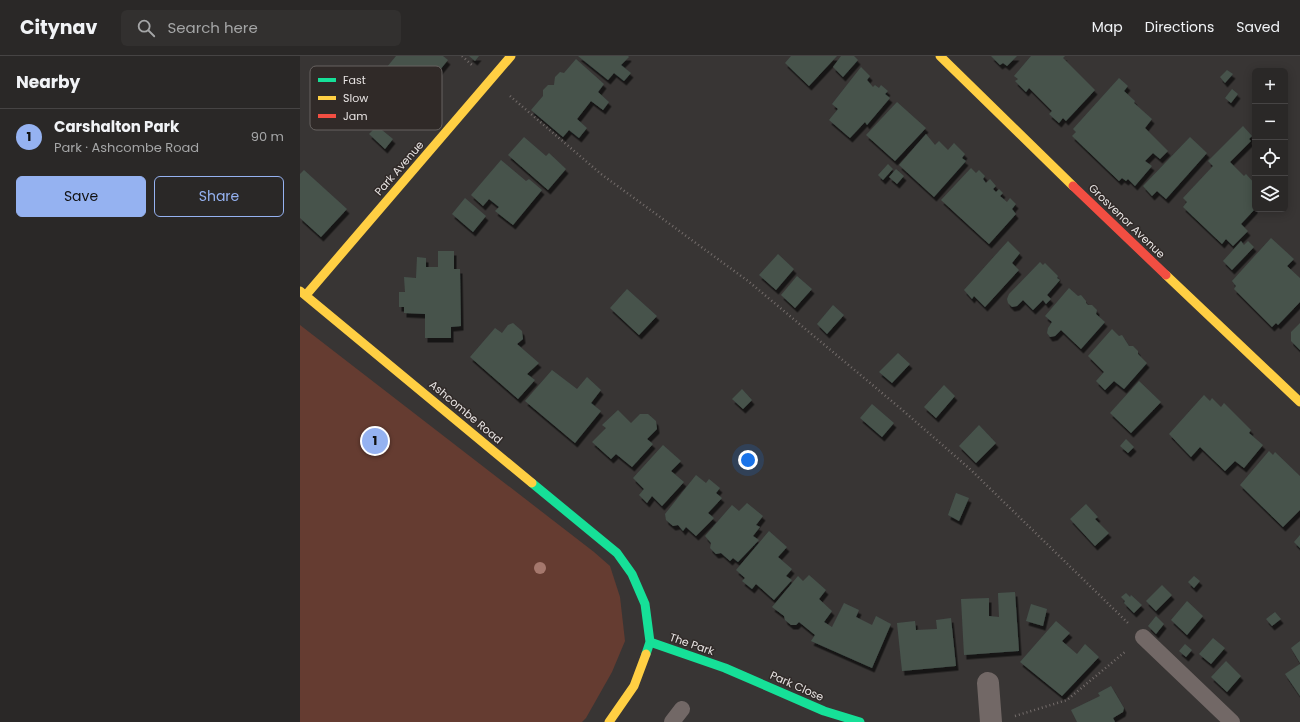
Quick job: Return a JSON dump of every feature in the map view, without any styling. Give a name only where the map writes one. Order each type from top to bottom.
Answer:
[{"type":"street","name":"Park Avenue","points":[[303,293],[511,56]]},
{"type":"street","name":"Grosvenor Avenue","points":[[940,56],[1057,171],[1300,402]]},
{"type":"street","name":"Ashcombe Road","points":[[303,293],[616,553],[632,574],[645,604],[650,642]]},
{"type":"street","name":"The Park","points":[[650,642],[725,668]]},
{"type":"street","points":[[609,722],[634,686],[650,642]]},
{"type":"street","name":"Park Close","points":[[725,668],[824,711],[860,722]]},
{"type":"street","points":[[988,683],[1001,720]]},
{"type":"lane","points":[[1143,638],[1232,722]]},
{"type":"lane","points":[[672,722],[682,709]]},
{"type":"path","points":[[462,56],[602,174],[748,281],[900,408],[971,470],[1143,638],[1067,700],[1001,720]]},
{"type":"shaded area","points":[[300,325],[594,552],[610,566],[620,597],[625,641],[612,672],[586,718],[582,722],[300,722]]},
{"type":"building","points":[[396,56],[443,56],[448,60],[442,67],[442,66],[388,66]]},
{"type":"building","points":[[469,56],[479,56],[475,61]]},
{"type":"building","points":[[578,56],[628,56],[629,57],[621,65],[631,73],[624,81],[614,73],[608,80]]},
{"type":"building","points":[[791,56],[837,56],[809,86],[785,63]]},
{"type":"building","points":[[841,56],[854,56],[858,60],[843,77],[833,67]]},
{"type":"building","points":[[991,56],[1017,56],[1007,66],[1003,63],[1000,65]]},
{"type":"building","points":[[1031,56],[1065,56],[1063,58],[1095,90],[1066,121],[1063,118],[1059,123],[1049,114],[1052,111],[1029,88],[1026,92],[1015,81],[1018,79],[1014,76]]},
{"type":"building","points":[[576,59],[604,84],[598,92],[609,102],[603,110],[591,101],[577,119],[587,128],[579,138],[569,130],[563,137],[531,110],[543,96],[543,90],[548,85],[554,85],[555,77],[560,72],[564,73]]},
{"type":"building","points":[[861,67],[870,76],[867,80],[873,87],[875,85],[879,88],[881,85],[888,91],[885,94],[890,98],[867,125],[865,122],[850,138],[829,120],[838,109],[832,104]]},
{"type":"building","points":[[1227,70],[1233,74],[1225,83],[1220,77]]},
{"type":"building","points":[[1119,78],[1128,86],[1124,91],[1135,101],[1134,103],[1152,119],[1145,128],[1168,151],[1160,159],[1153,153],[1145,161],[1152,166],[1135,186],[1128,179],[1126,181],[1122,178],[1119,181],[1072,136],[1076,132],[1073,129]]},
{"type":"building","points":[[1232,89],[1238,94],[1231,103],[1225,98]]},
{"type":"building","points":[[897,102],[926,128],[895,161],[866,135]]},
{"type":"building","points":[[1243,126],[1252,136],[1249,139],[1251,141],[1230,162],[1244,176],[1246,174],[1252,181],[1252,212],[1241,224],[1248,231],[1233,246],[1226,239],[1222,244],[1183,207],[1187,202],[1183,198],[1213,166],[1208,161]]},
{"type":"building","points":[[373,130],[382,130],[393,139],[385,149],[369,134]]},
{"type":"building","points":[[926,134],[935,145],[939,141],[948,150],[954,143],[965,154],[962,158],[966,161],[934,197],[899,165]]},
{"type":"building","points":[[524,137],[546,156],[549,153],[566,169],[548,190],[508,155]]},
{"type":"building","points":[[1190,137],[1207,153],[1166,199],[1157,191],[1152,196],[1143,186]]},
{"type":"building","points":[[501,160],[526,181],[529,179],[542,190],[513,225],[495,211],[499,207],[489,199],[483,206],[471,195]]},
{"type":"building","points":[[888,164],[893,169],[883,180],[878,175]]},
{"type":"building","points":[[971,168],[976,173],[979,170],[985,176],[983,179],[986,183],[990,179],[996,186],[993,189],[996,192],[999,189],[1003,193],[1000,196],[1007,202],[1010,198],[1016,204],[1012,209],[1016,214],[989,244],[941,200]]},
{"type":"building","points":[[896,169],[904,176],[897,184],[889,177]]},
{"type":"building","points":[[304,170],[347,209],[321,237],[300,218],[300,174]]},
{"type":"building","points":[[465,198],[486,216],[473,232],[452,214]]},
{"type":"building","points":[[1271,238],[1294,259],[1287,266],[1300,278],[1300,302],[1278,325],[1276,323],[1272,327],[1234,289],[1236,286],[1232,281]]},
{"type":"building","points":[[1008,241],[1020,253],[1012,263],[1019,270],[985,307],[974,296],[972,299],[964,290]]},
{"type":"building","points":[[1241,241],[1244,245],[1248,241],[1254,247],[1232,270],[1223,261]]},
{"type":"building","points":[[438,251],[454,251],[454,269],[460,269],[461,326],[451,327],[451,338],[425,338],[425,314],[404,313],[404,307],[399,307],[399,292],[405,292],[404,277],[416,278],[417,257],[426,258],[426,267],[438,267]]},
{"type":"building","points":[[778,254],[794,269],[776,290],[759,275]]},
{"type":"building","points":[[1040,262],[1043,265],[1045,263],[1060,280],[1047,295],[1051,299],[1046,304],[1043,300],[1033,310],[1023,300],[1017,306],[1012,307],[1008,303],[1007,299],[1009,294]]},
{"type":"building","points":[[797,276],[812,289],[795,308],[781,295]]},
{"type":"building","points":[[1069,288],[1078,296],[1081,295],[1088,305],[1092,305],[1097,310],[1096,314],[1105,322],[1081,349],[1061,330],[1055,336],[1050,337],[1047,333],[1052,322],[1045,316]]},
{"type":"building","points":[[627,289],[657,316],[639,335],[610,308]]},
{"type":"building","points":[[833,305],[844,315],[827,334],[817,324]]},
{"type":"building","points":[[513,323],[522,331],[523,339],[517,344],[539,363],[527,374],[535,380],[518,399],[470,357],[495,328],[502,333],[508,325]]},
{"type":"building","points":[[1300,323],[1300,350],[1291,341],[1291,332]]},
{"type":"building","points":[[1112,329],[1119,336],[1122,335],[1129,346],[1133,346],[1138,351],[1138,354],[1147,363],[1124,389],[1114,381],[1105,390],[1096,381],[1104,372],[1088,356]]},
{"type":"building","points":[[898,353],[910,364],[892,383],[879,372]]},
{"type":"building","points":[[552,370],[577,389],[587,377],[601,390],[591,403],[601,411],[575,443],[525,401]]},
{"type":"building","points":[[1139,381],[1161,402],[1131,433],[1110,413]]},
{"type":"building","points":[[944,385],[955,396],[936,418],[924,407]]},
{"type":"building","points":[[742,389],[752,400],[743,409],[732,399]]},
{"type":"building","points":[[1204,395],[1210,401],[1212,398],[1221,407],[1224,403],[1251,430],[1249,433],[1263,445],[1244,468],[1235,461],[1225,471],[1200,447],[1191,457],[1169,434]]},
{"type":"building","points":[[872,404],[894,423],[882,437],[860,418]]},
{"type":"building","points":[[618,410],[631,423],[640,414],[648,414],[656,421],[657,429],[647,439],[653,444],[632,467],[616,454],[611,459],[592,442],[606,428],[602,425]]},
{"type":"building","points":[[979,425],[996,443],[976,463],[959,446]]},
{"type":"building","points":[[1126,439],[1134,447],[1128,453],[1120,446]]},
{"type":"building","points":[[663,445],[681,461],[671,471],[684,482],[662,506],[652,496],[647,503],[639,495],[644,489],[633,478]]},
{"type":"building","points":[[1269,451],[1273,455],[1275,452],[1300,476],[1300,510],[1283,527],[1240,485]]},
{"type":"building","points":[[696,475],[706,483],[709,479],[720,488],[716,493],[722,498],[708,513],[714,518],[696,536],[686,527],[683,531],[678,525],[673,526],[666,520],[665,514]]},
{"type":"building","points":[[956,493],[969,498],[959,521],[948,515]]},
{"type":"building","points":[[747,503],[763,516],[756,525],[760,527],[753,536],[759,540],[738,562],[733,558],[730,561],[721,553],[716,554],[710,548],[711,543],[705,536],[732,505],[739,511]]},
{"type":"building","points":[[1086,504],[1098,517],[1095,519],[1109,533],[1095,546],[1070,519]]},
{"type":"building","points":[[769,531],[787,547],[778,557],[792,569],[786,576],[792,580],[774,600],[756,584],[752,589],[742,581],[745,578],[736,570]]},
{"type":"building","points":[[1300,535],[1300,548],[1294,542]]},
{"type":"building","points":[[809,575],[826,590],[819,599],[832,611],[824,622],[832,627],[844,603],[859,610],[856,617],[872,625],[876,616],[891,624],[872,668],[811,641],[815,635],[799,622],[796,625],[791,625],[785,620],[784,616],[772,607],[798,576],[803,581]]},
{"type":"building","points":[[1194,576],[1200,581],[1194,588],[1188,582]]},
{"type":"building","points":[[1162,585],[1172,595],[1156,611],[1146,601]]},
{"type":"building","points":[[1015,592],[1019,651],[964,655],[961,599],[989,598],[989,616],[999,617],[998,593]]},
{"type":"building","points":[[1126,593],[1130,597],[1131,595],[1142,605],[1134,613],[1124,603],[1125,601],[1121,597]]},
{"type":"building","points":[[1187,601],[1203,616],[1187,635],[1171,620]]},
{"type":"building","points":[[1031,604],[1047,609],[1043,626],[1026,621]]},
{"type":"building","points":[[1275,612],[1281,619],[1272,626],[1266,619]]},
{"type":"building","points":[[1156,616],[1164,624],[1156,634],[1148,626]]},
{"type":"building","points":[[951,618],[956,666],[902,671],[897,623],[915,621],[916,630],[937,629],[936,620]]},
{"type":"building","points":[[1056,621],[1070,633],[1062,641],[1077,654],[1085,644],[1099,657],[1062,696],[1020,662]]},
{"type":"building","points":[[1213,638],[1225,648],[1211,664],[1199,654]]},
{"type":"building","points":[[1300,641],[1300,663],[1291,648]]},
{"type":"building","points":[[1185,644],[1192,650],[1186,657],[1179,651]]},
{"type":"building","points":[[1226,661],[1241,676],[1227,692],[1211,677]]},
{"type":"building","points":[[1300,664],[1300,696],[1285,674]]},
{"type":"building","points":[[1111,686],[1124,708],[1123,712],[1113,718],[1115,722],[1077,722],[1071,710],[1100,696],[1098,693]]},
{"type":"traffic: fast","points":[[532,483],[617,553],[632,574],[645,604],[650,642],[646,654]]},
{"type":"traffic: fast","points":[[650,642],[725,668],[824,711],[860,722]]},
{"type":"traffic: slow","points":[[306,295],[511,56]]},
{"type":"traffic: slow","points":[[940,56],[1073,186]]},
{"type":"traffic: slow","points":[[1166,275],[1300,402]]},
{"type":"traffic: slow","points":[[300,291],[532,483]]},
{"type":"traffic: slow","points":[[609,722],[634,686],[646,654]]},
{"type":"traffic: jam","points":[[1073,186],[1166,275]]},
{"type":"place","name":"Carshalton Park","points":[[375,441]]}]
